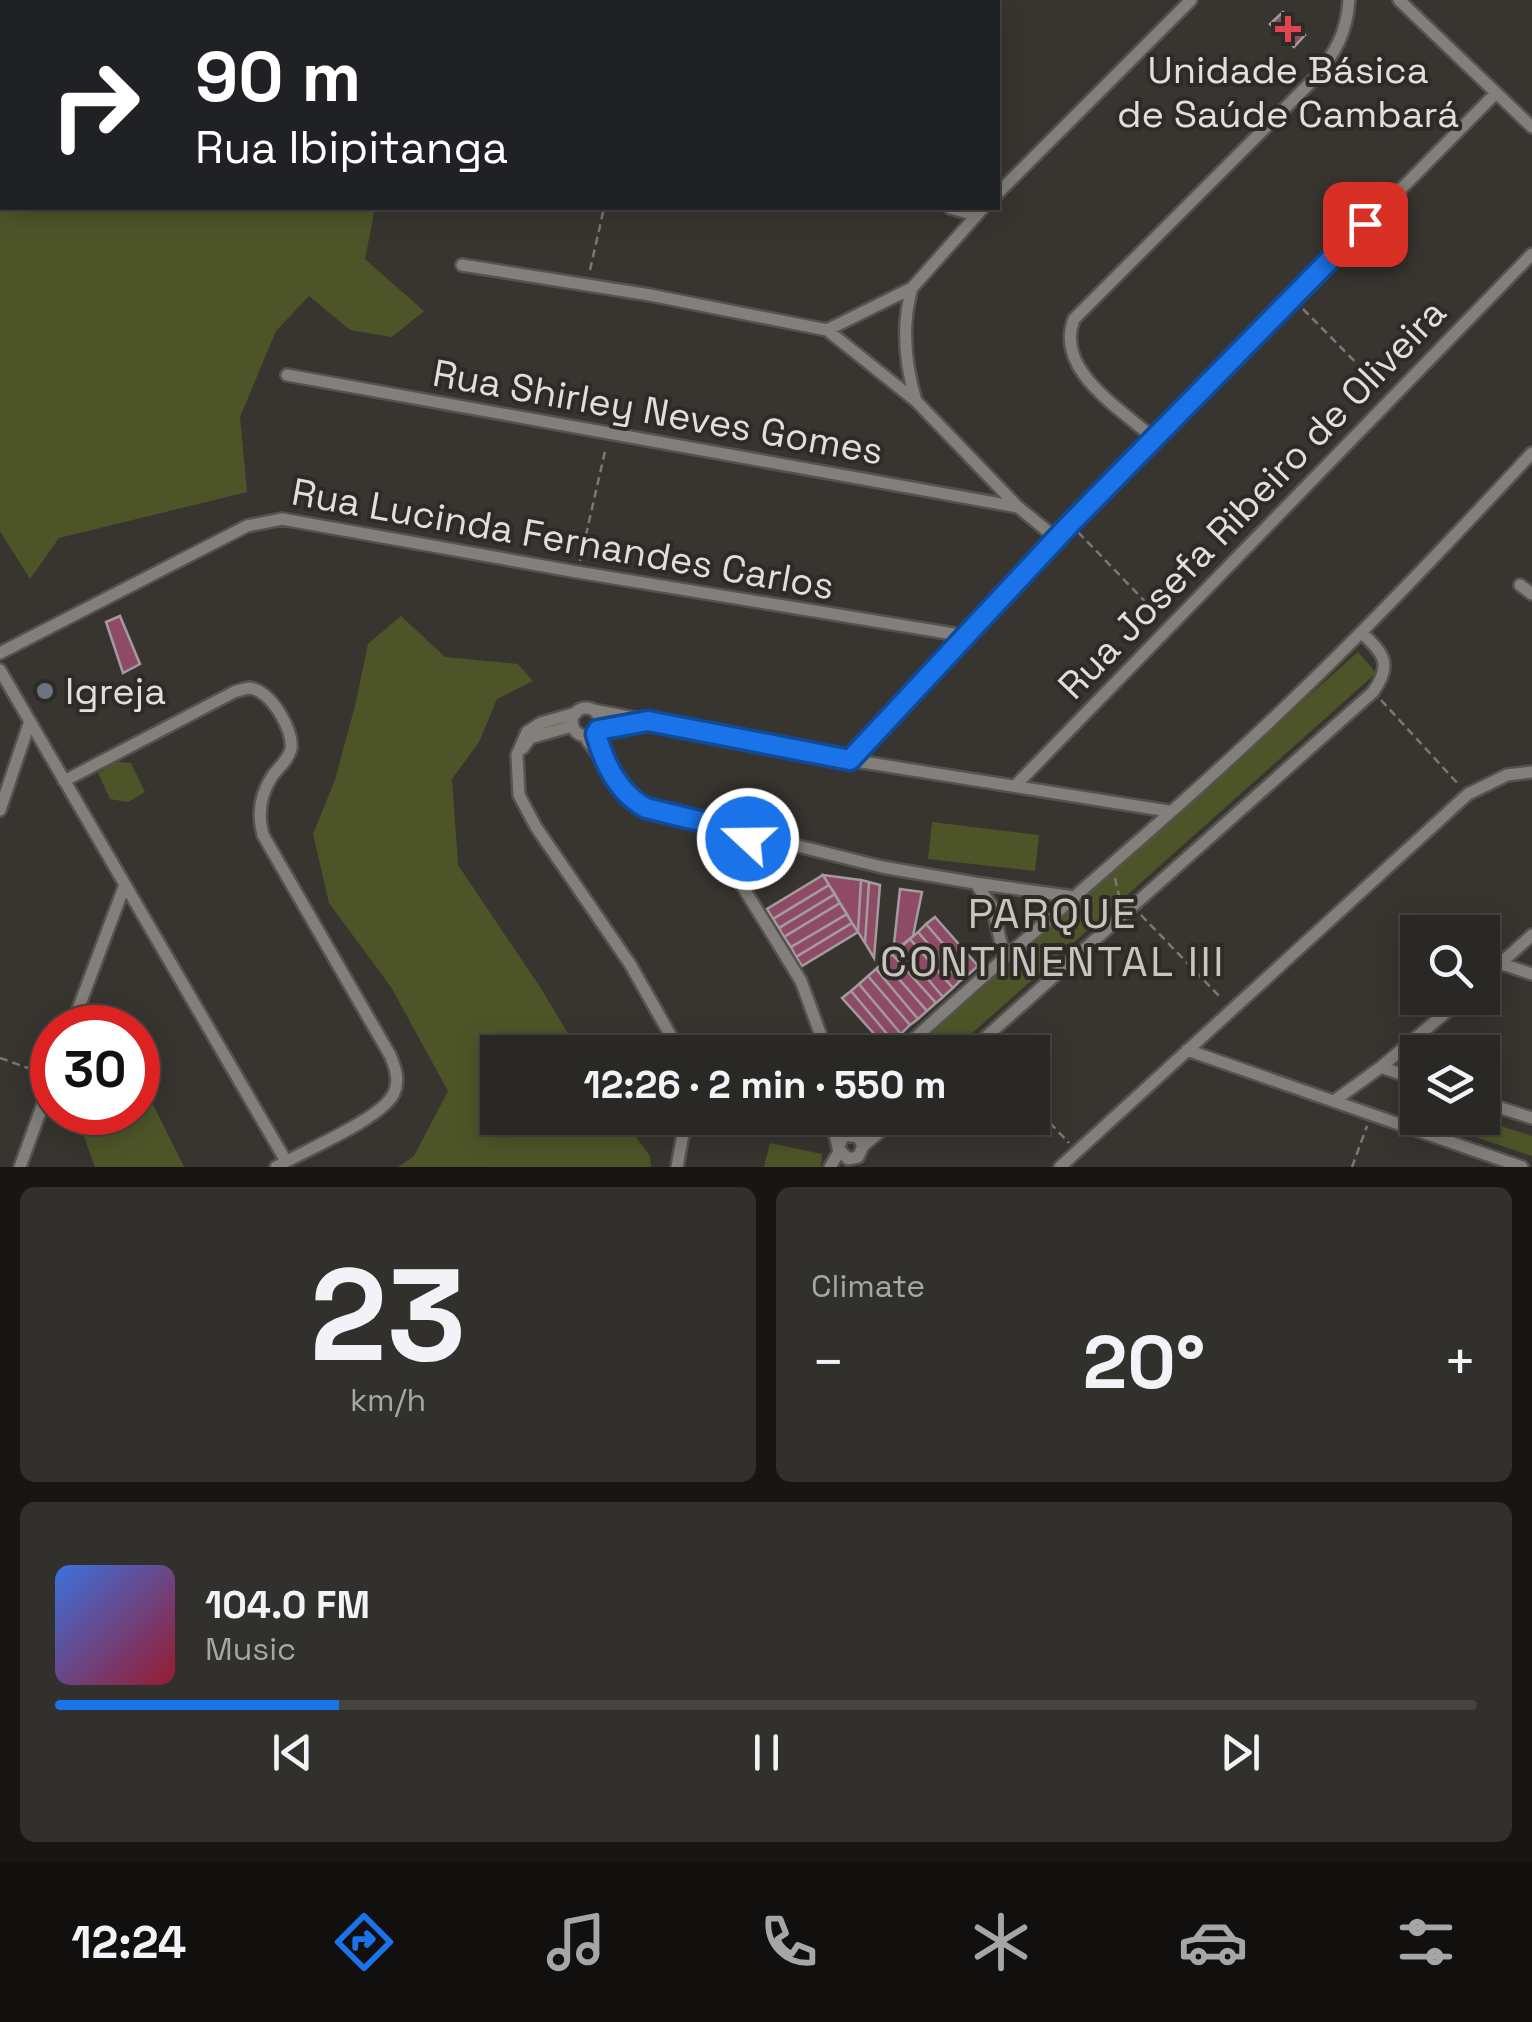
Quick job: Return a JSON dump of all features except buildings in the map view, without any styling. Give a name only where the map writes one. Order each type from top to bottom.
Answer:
[{"type":"street","points":[[1000,192],[1191,0]]},
{"type":"street","points":[[1154,438],[1086,377],[1076,363],[1069,333],[1074,318],[1314,79],[1332,58],[1346,30],[1349,0]]},
{"type":"street","points":[[1400,0],[1532,128]]},
{"type":"street","points":[[850,760],[1056,538],[1496,94]]},
{"type":"street","points":[[827,330],[912,288],[980,211]]},
{"type":"street","name":"Rua Josefa Ribeiro de Oliveira","points":[[1015,786],[1532,254]]},
{"type":"street","points":[[462,265],[827,330],[916,402],[1018,507],[1056,538]]},
{"type":"street","points":[[912,288],[906,308],[906,352],[916,402]]},
{"type":"street","name":"Rua Shirley Neves Gomes","points":[[287,375],[1018,507]]},
{"type":"street","points":[[918,1035],[1281,711],[1532,453]]},
{"type":"street","name":"Rua Lucinda Fernandes Carlos","points":[[0,653],[265,520],[299,520],[578,572],[966,636]]},
{"type":"street","points":[[1520,585],[1532,594]]},
{"type":"street","points":[[987,1035],[1373,692],[1386,666],[1377,647],[1361,632]]},
{"type":"street","points":[[0,670],[281,1164],[388,1102],[396,1089],[390,1055],[263,835],[258,816],[263,796],[272,776],[290,755],[292,740],[263,692],[249,688],[234,692],[64,782]]},
{"type":"street","points":[[670,1035],[630,964],[536,827],[519,795],[517,755],[527,732],[541,723],[584,708],[850,760],[1168,811]]},
{"type":"street","points":[[593,710],[601,721],[593,733]]},
{"type":"street","points":[[572,726],[576,712]]},
{"type":"street","points":[[0,810],[30,721]]},
{"type":"street","points":[[517,755],[530,738],[572,726],[593,733],[648,721]]},
{"type":"street","points":[[593,733],[604,762],[635,803],[720,826],[734,843],[738,861],[750,853],[788,846]]},
{"type":"street","points":[[1060,1167],[1468,794],[1507,775],[1532,772]]},
{"type":"street","points":[[734,843],[770,839],[974,884],[1075,897]]},
{"type":"street","points":[[734,843],[751,844],[745,870],[749,894]]},
{"type":"street","points":[[734,843],[738,879],[801,981],[820,1035]]},
{"type":"street","points":[[974,884],[992,906],[1004,955]]},
{"type":"street","points":[[80,1005],[124,887]]},
{"type":"street","points":[[1532,935],[1502,964],[1532,974]]},
{"type":"street","points":[[1334,1101],[1442,1015]]},
{"type":"street","points":[[1187,1050],[1522,1167]]},
{"type":"street","points":[[1381,1067],[1400,1074]]},
{"type":"street","points":[[1500,1108],[1532,1118]]},
{"type":"street","points":[[20,1167],[32,1135]]},
{"type":"street","points":[[677,1167],[683,1135]]},
{"type":"street","points":[[835,1135],[839,1150],[848,1159],[858,1143],[873,1135]]},
{"type":"street","points":[[830,1167],[844,1135],[858,1143]]},
{"type":"street","points":[[854,1135],[858,1143]]},
{"type":"street","points":[[845,1167],[858,1143]]},
{"type":"path","points":[[587,285],[604,210]]},
{"type":"path","points":[[1292,298],[1393,401]]},
{"type":"path","points":[[578,572],[609,431]]},
{"type":"path","points":[[1070,524],[1170,628]]},
{"type":"path","points":[[1373,692],[1468,794]]},
{"type":"path","points":[[1113,862],[1129,910],[1232,1009]]},
{"type":"path","points":[[0,1058],[30,1070]]},
{"type":"path","points":[[1352,1167],[1370,1115]]},
{"type":"path","points":[[1050,1122],[1077,1150]]},
{"type":"green space","points":[[0,210],[375,210],[365,259],[424,311],[392,337],[350,330],[309,296],[276,331],[240,417],[247,492],[59,538],[30,579],[0,531]]},
{"type":"green space","points":[[401,616],[445,657],[518,664],[533,681],[497,699],[479,742],[452,779],[458,865],[569,1035],[480,1035],[480,1135],[635,1135],[650,1156],[651,1167],[398,1167],[414,1156],[448,1091],[391,987],[329,903],[313,834],[335,780],[368,644]]},
{"type":"green space","points":[[1358,652],[1376,673],[970,1035],[929,1035]]},
{"type":"green space","points":[[117,762],[131,763],[145,792],[128,802],[110,799],[98,773]]},
{"type":"green space","points":[[932,822],[1039,835],[1035,871],[928,859]]},
{"type":"green space","points":[[160,1118],[184,1167],[95,1167],[83,1135],[160,1135]]},
{"type":"green space","points":[[1500,1126],[1532,1136],[1532,1156],[1470,1135],[1500,1135]]},
{"type":"green space","points":[[770,1143],[822,1154],[821,1167],[764,1167]]},
{"type":"place","name":"Unidade Básica de Saúde Cambará","points":[[1288,29]]},
{"type":"place","name":"Igreja","points":[[45,691]]},
{"type":"district","name":"PARQUE CONTINENTAL III","points":[[1053,937]]},
{"type":"route","points":[[748,839],[720,826],[635,803],[604,762],[598,730],[648,721],[850,760],[1070,524],[1365,224]]}]
